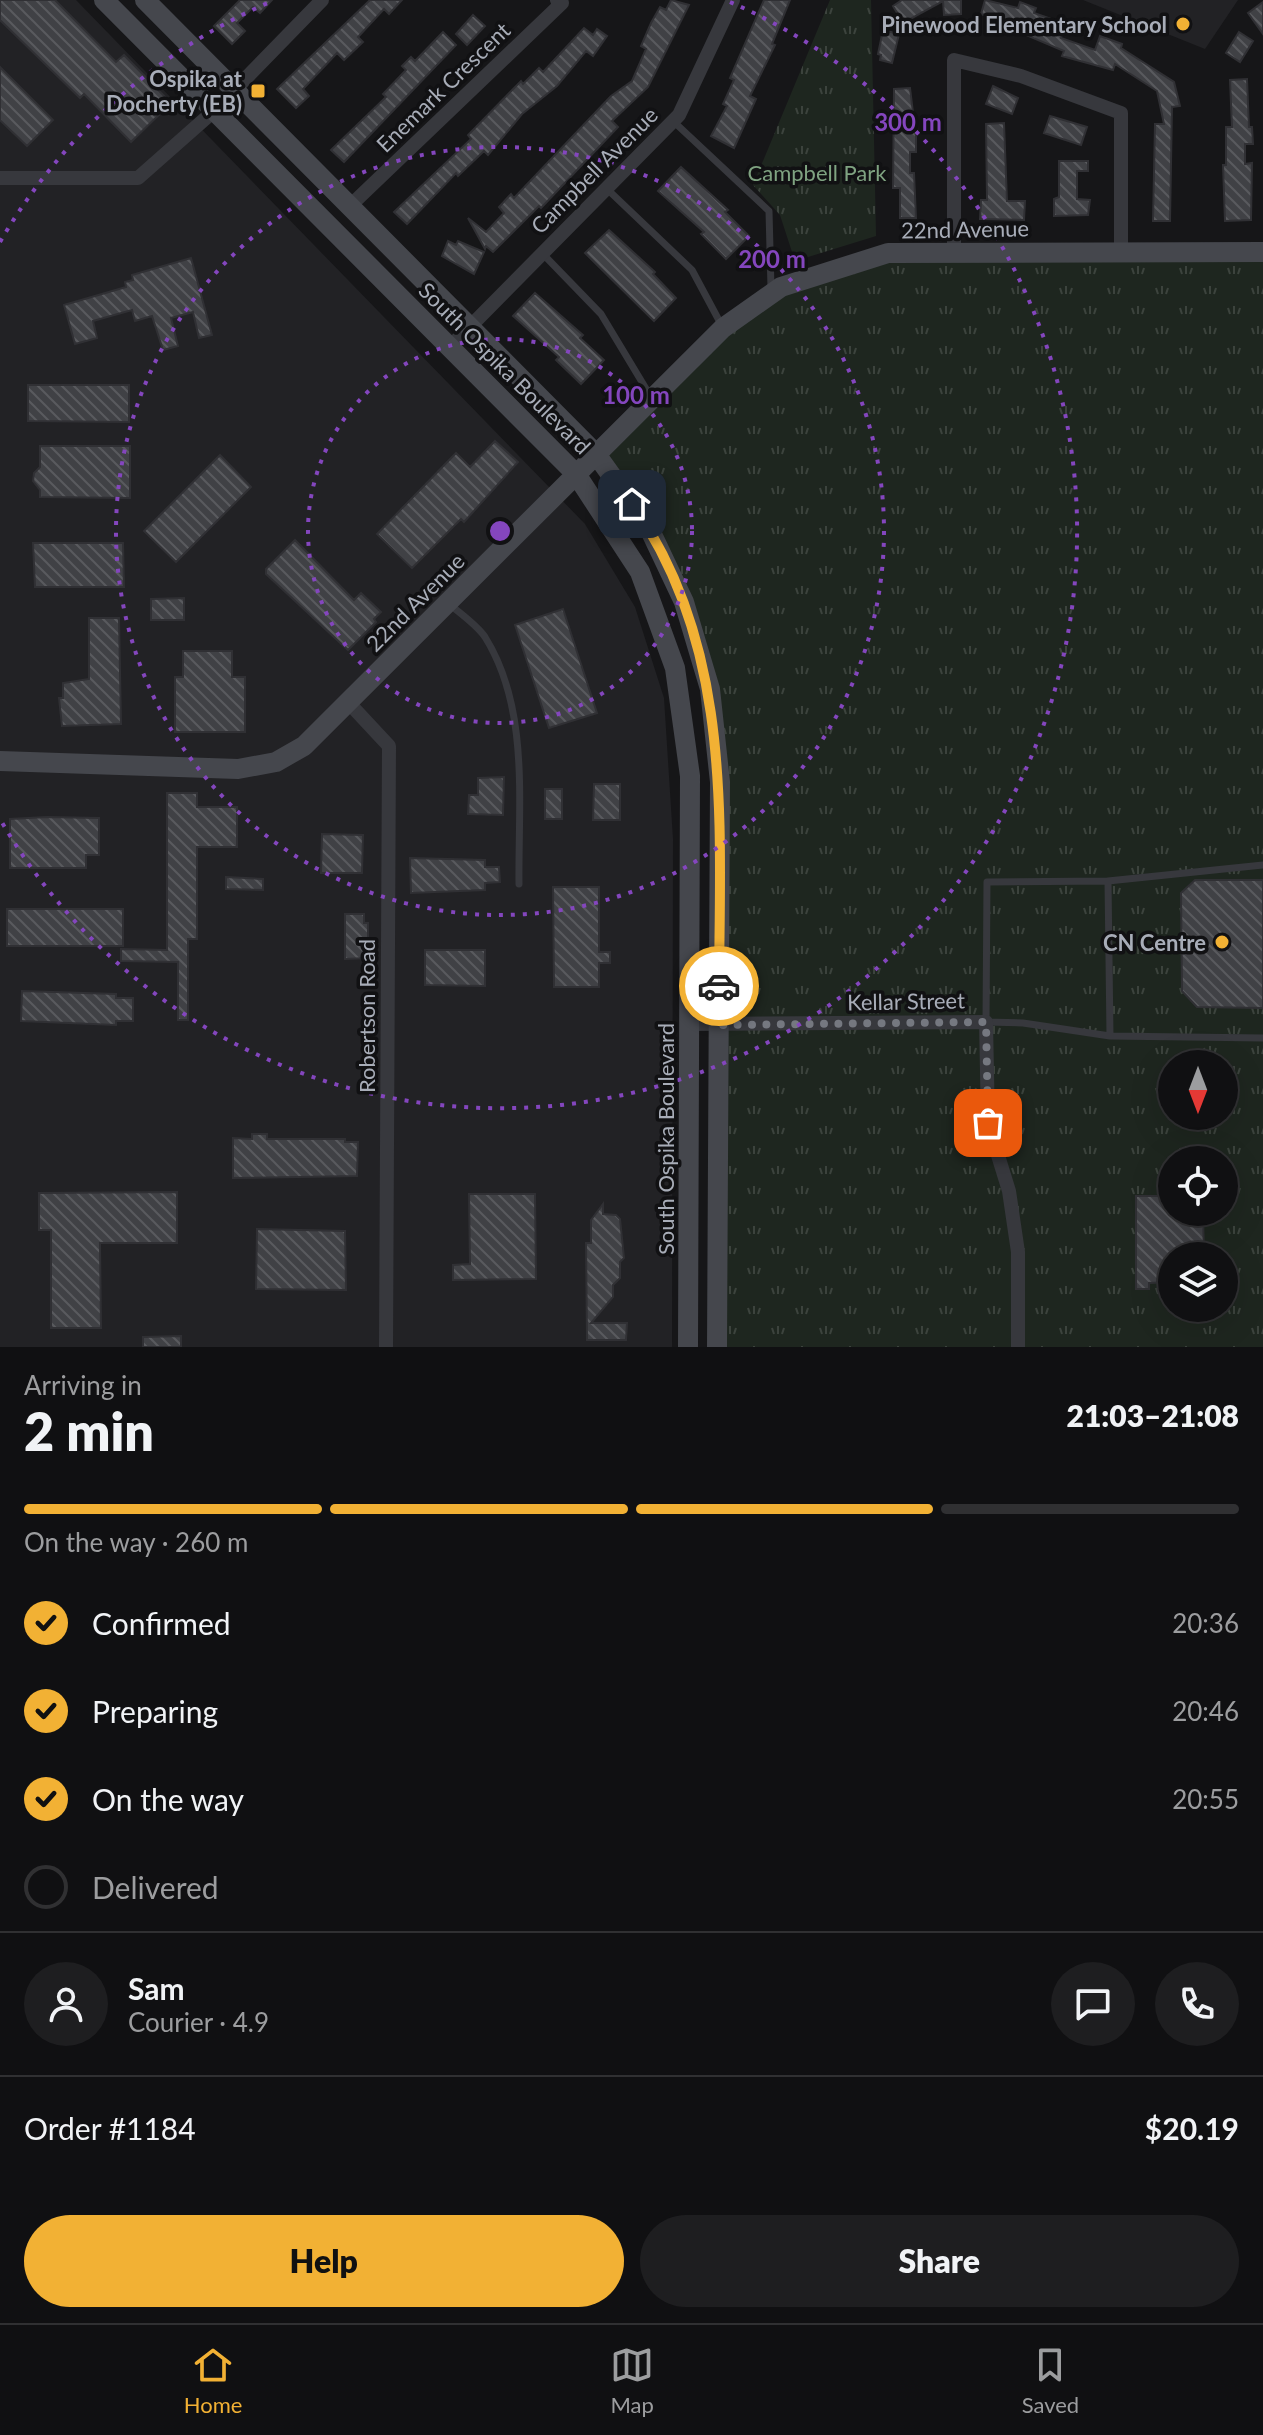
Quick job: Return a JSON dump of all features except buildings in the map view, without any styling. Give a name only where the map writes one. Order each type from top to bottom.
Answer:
[{"type":"main road","name":"South Ospika Boulevard","points":[[104,0],[576,474],[640,572],[675,668],[690,776],[688,1347]]},
{"type":"main road","name":"South Ospika Boulevard","points":[[145,0],[596,454],[649,528],[684,602],[710,689],[720,782],[717,1347]]},
{"type":"main road","name":"22nd Avenue","points":[[0,761],[238,769],[276,762],[304,746],[723,328],[781,287],[888,253],[1263,252]]},
{"type":"street","points":[[0,178],[138,178],[215,110],[322,0]]},
{"type":"street","name":"Enemark Crescent","points":[[350,206],[562,3],[557,0]]},
{"type":"street","name":"Campbell Avenue","points":[[451,346],[673,121],[733,0]]},
{"type":"street","points":[[954,251],[954,60],[1021,76],[1121,113],[1121,252]]},
{"type":"street","name":"Robertson Road","points":[[348,702],[389,746],[386,1347]]},
{"type":"street","name":"Kellar Street","points":[[689,1024],[986,1022],[988,1123],[1009,1191],[1018,1252],[1018,1347]]},
{"type":"lane","points":[[673,121],[769,211],[771,294]]},
{"type":"lane","points":[[606,188],[692,270],[723,328]]},
{"type":"lane","points":[[542,253],[601,314],[652,398]]},
{"type":"lane","points":[[447,603],[485,637],[504,683],[517,731],[519,884]]},
{"type":"lane","points":[[1263,865],[1108,881],[987,882],[986,1022],[1023,1023],[1110,1036],[1263,1038]]},
{"type":"lane","points":[[1108,881],[1110,1036]]},
{"type":"shaded area","points":[[0,0],[76,0],[585,524],[635,607],[664,698],[673,839],[672,1347],[0,1347]]},
{"type":"shaded area","name":"Pinewood Elementary School","points":[[1083,0],[1238,0],[1205,49]]},
{"type":"green space","name":"Campbell Park","points":[[830,0],[871,0],[876,236],[795,261],[780,215],[753,185]]},
{"type":"green space","points":[[1263,251],[1263,1347],[719,1347],[718,798],[706,695],[685,603],[599,456],[746,308],[865,259]]},
{"type":"way so far","points":[[719,986],[719,1025],[986,1022],[988,1123]]},
{"type":"place","name":"Pinewood Elementary School","points":[[1183,24]]},
{"type":"place","name":"Ospika at Docherty (EB)","points":[[258,91]]},
{"type":"place","name":"CN Centre","points":[[1222,942]]},
{"type":"route","points":[[632,504],[649,528],[684,602],[710,689],[720,782],[719,986]]}]
